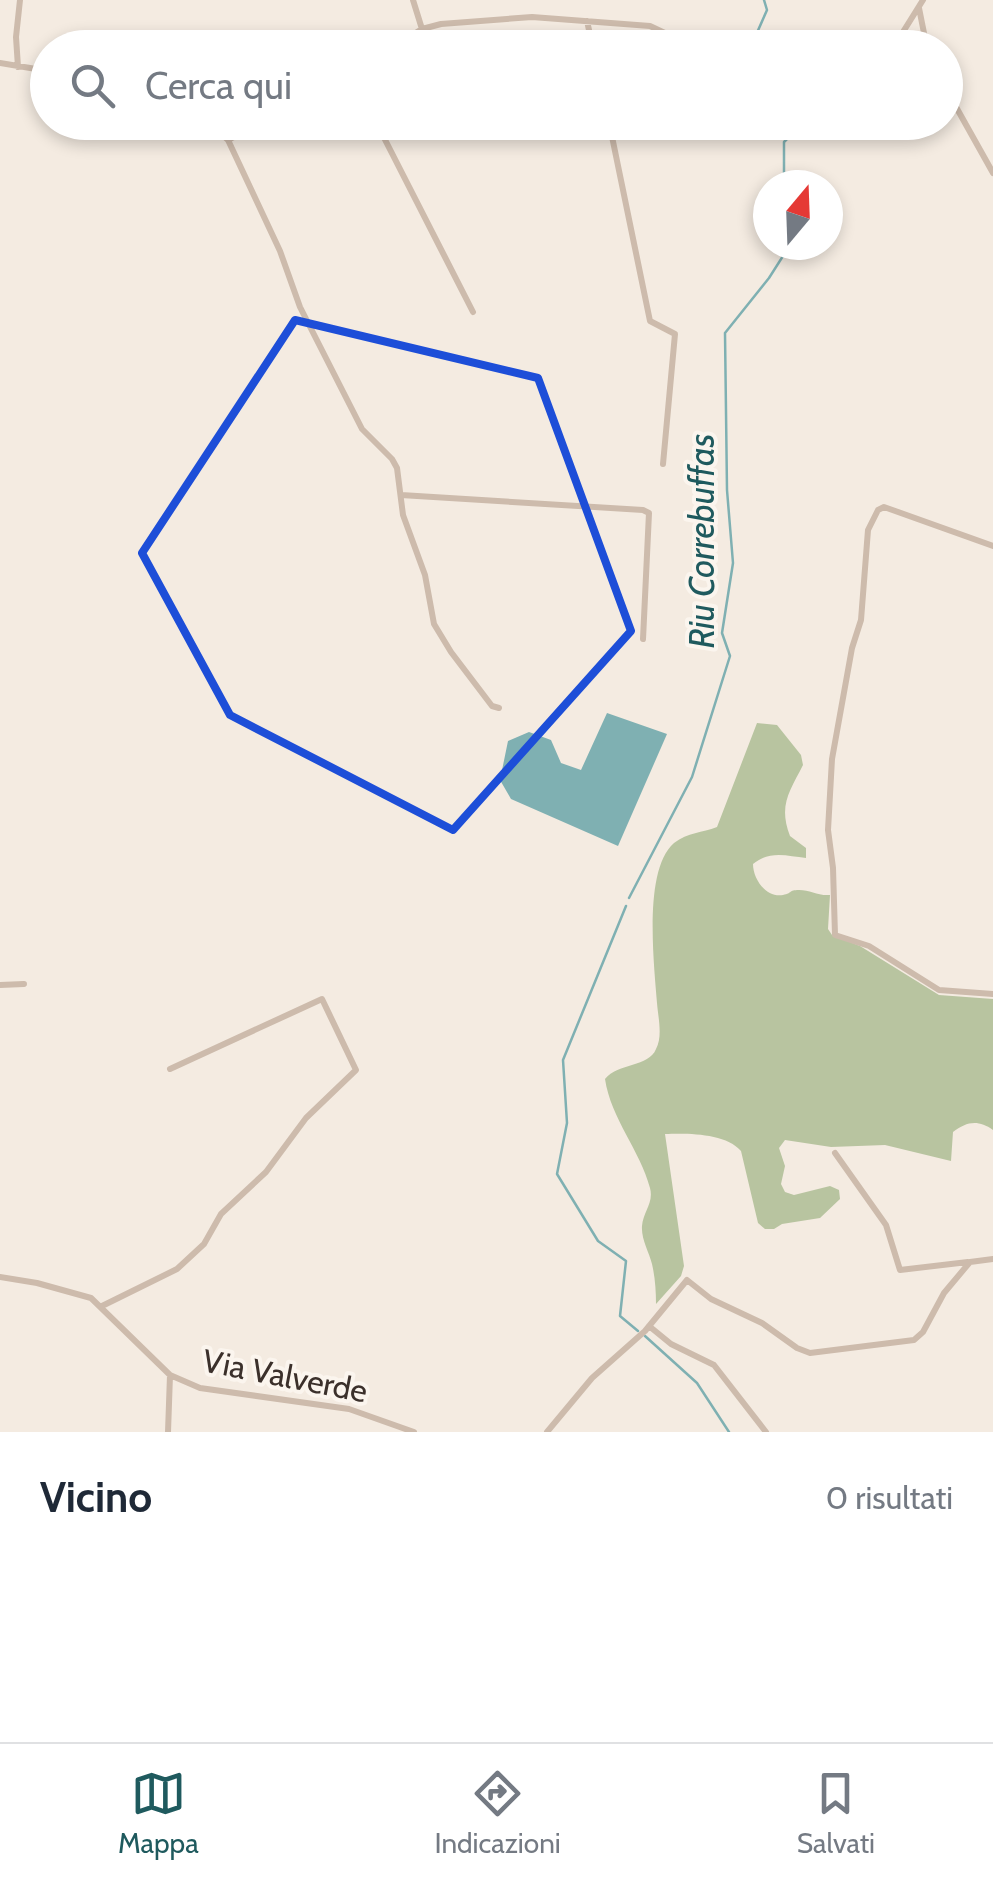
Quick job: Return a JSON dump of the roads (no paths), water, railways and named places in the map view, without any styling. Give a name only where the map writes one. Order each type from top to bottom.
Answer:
[{"type":"street","points":[[18,66],[20,0]]},
{"type":"street","points":[[413,0],[422,30],[441,24],[532,18],[587,20],[658,30]]},
{"type":"street","points":[[904,30],[921,3]]},
{"type":"street","points":[[921,3],[925,30]]},
{"type":"street","points":[[587,20],[589,30]]},
{"type":"street","points":[[16,37],[3,64],[30,68]]},
{"type":"street","points":[[963,119],[993,173]]},
{"type":"street","points":[[228,140],[280,251],[300,306],[362,429],[397,468],[403,515],[426,575],[434,624],[492,706],[499,708]]},
{"type":"street","points":[[385,140],[474,312]]},
{"type":"street","points":[[612,140],[650,322],[675,334],[664,464]]},
{"type":"street","points":[[400,496],[643,510],[651,514],[644,639]]},
{"type":"street","points":[[993,546],[884,507],[874,517],[866,543],[861,620],[852,648],[832,759],[828,830],[835,935],[869,946],[938,990],[993,994]]},
{"type":"street","points":[[0,985],[24,984]]},
{"type":"street","points":[[100,1308],[177,1269],[204,1244],[222,1214],[266,1172],[306,1118],[356,1070],[322,999],[170,1069]]},
{"type":"street","points":[[836,1153],[886,1224],[900,1270],[993,1259]]},
{"type":"street","points":[[547,1432],[592,1378],[637,1340],[686,1280],[710,1299],[762,1323],[810,1353],[914,1340],[944,1293],[970,1262]]},
{"type":"street","name":"Via Valverde","points":[[0,1277],[37,1282],[91,1298],[170,1375],[200,1388],[349,1410],[414,1432]]},
{"type":"street","points":[[647,1328],[714,1365],[766,1432]]},
{"type":"street","points":[[168,1432],[170,1375]]},
{"type":"water","points":[[607,713],[667,734],[618,846],[511,799],[500,780],[508,741],[529,732],[551,740],[561,763],[581,770]]},
{"type":"waterway","name":"Riu Correbuffas","points":[[758,30],[767,10],[764,0]]},
{"type":"waterway","name":"Riu Correbuffas","points":[[784,170],[786,140]]},
{"type":"waterway","name":"Riu Correbuffas","points":[[629,898],[692,777],[730,656],[722,633],[733,563],[727,490],[725,333],[780,260]]},
{"type":"waterway","name":"Riu Correbuffas","points":[[626,906],[563,1060],[567,1123],[557,1174],[598,1241],[626,1261],[620,1316],[638,1331]]},
{"type":"waterway","name":"Riu Correbuffas","points":[[645,1336],[697,1383],[729,1432]]}]
